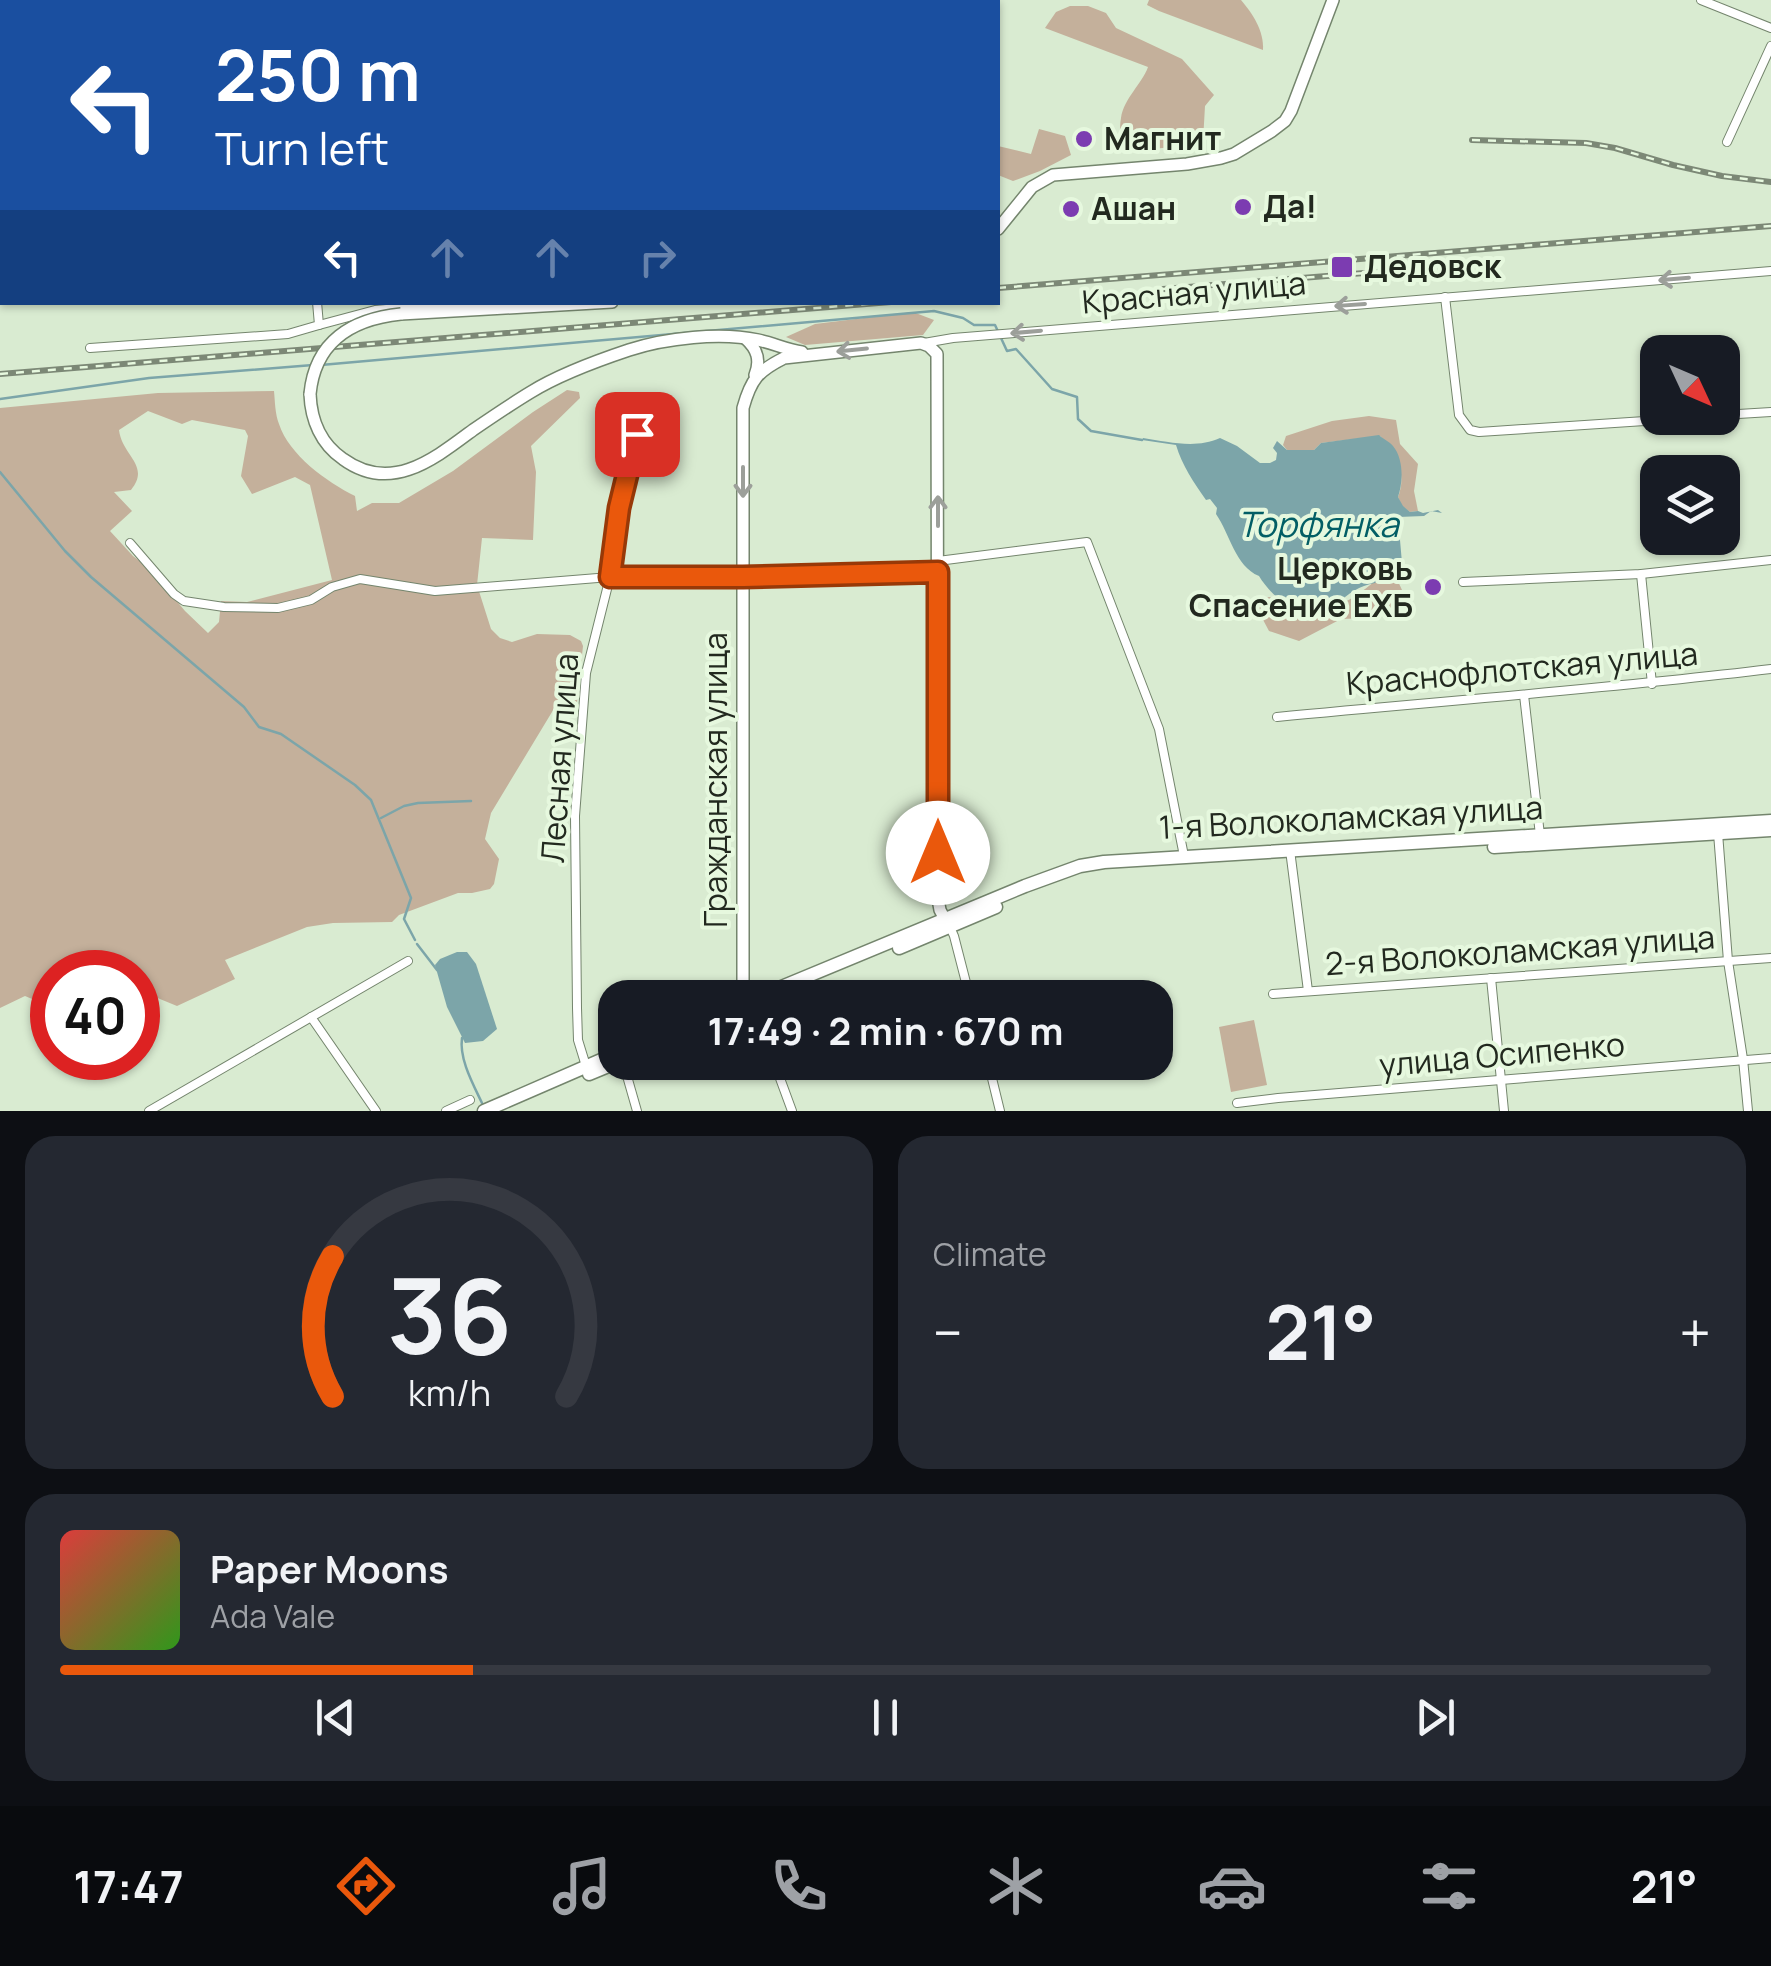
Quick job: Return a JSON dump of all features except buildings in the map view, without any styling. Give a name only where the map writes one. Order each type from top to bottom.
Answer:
[{"type":"main road","name":"1-я Волоколамская улица","points":[[947,924],[1060,881],[1103,870],[1771,821]]},
{"type":"main road","name":"1-я Волоколамская улица","points":[[947,924],[1025,886],[1080,866],[1127,859],[1771,830]]},
{"type":"main road","points":[[799,980],[947,924]]},
{"type":"main road","points":[[818,980],[947,924]]},
{"type":"main road","points":[[484,1111],[598,1061]]},
{"type":"main road","points":[[504,1111],[598,1071]]},
{"type":"street","points":[[1000,227],[1032,187],[1053,176],[1202,162],[1234,154],[1272,131],[1285,122],[1291,111],[1332,0]]},
{"type":"street","points":[[1701,0],[1771,28]]},
{"type":"street","points":[[1727,142],[1771,46]]},
{"type":"street","points":[[1000,235],[1014,210]]},
{"type":"street","name":"Красная улица","points":[[921,343],[1771,272]]},
{"type":"street","points":[[1445,297],[1459,415],[1470,430],[1640,421]]},
{"type":"street","points":[[317,305],[319,325]]},
{"type":"street","points":[[90,348],[288,334],[375,310],[432,305]]},
{"type":"street","points":[[559,305],[401,314],[362,322],[338,336],[320,358],[313,375],[310,394],[314,421],[322,438],[349,463],[366,470],[394,473],[436,457],[532,391],[632,349],[722,336],[760,340],[816,354]]},
{"type":"street","name":"Гражданская улица","points":[[743,980],[743,408],[759,362],[746,339]]},
{"type":"street","points":[[751,383],[764,368],[784,358],[921,343],[934,350],[938,359],[938,899],[954,936],[965,980]]},
{"type":"street","name":"Лесная улица","points":[[586,1066],[578,1040],[575,816],[586,673],[646,398]]},
{"type":"street","points":[[1740,414],[1771,412]]},
{"type":"street","points":[[130,543],[184,602],[278,608],[311,600],[332,587],[360,579],[435,591],[610,577],[743,577],[938,566],[1086,542],[1159,729],[1184,856]]},
{"type":"street","points":[[1462,582],[1640,574],[1771,560]]},
{"type":"street","points":[[1640,574],[1652,684]]},
{"type":"street","name":"Краснофлотская улица","points":[[1277,717],[1652,684],[1771,669]]},
{"type":"street","points":[[1524,695],[1540,835]]},
{"type":"street","points":[[1718,833],[1728,962],[1748,1111]]},
{"type":"street","points":[[1291,854],[1308,991]]},
{"type":"street","name":"2-я Волоколамская улица","points":[[1273,994],[1771,958]]},
{"type":"street","points":[[149,1111],[408,961]]},
{"type":"street","points":[[1491,978],[1504,1111]]},
{"type":"street","points":[[312,1017],[376,1111]]},
{"type":"street","name":"улица Осипенко","points":[[1236,1104],[1771,1058]]},
{"type":"street","points":[[627,1080],[638,1111]]},
{"type":"street","points":[[781,1080],[792,1111]]},
{"type":"street","points":[[992,1080],[1000,1111]]},
{"type":"street","points":[[446,1111],[470,1100]]},
{"type":"shaded area","points":[[1149,0],[1241,0],[1257,23],[1263,50],[1159,11],[1147,5]]},
{"type":"shaded area","points":[[1070,6],[1088,6],[1106,13],[1116,28],[1182,59],[1214,95],[1205,106],[1203,141],[1121,152],[1123,111],[1148,67],[1045,28],[1056,12]]},
{"type":"shaded area","points":[[1039,129],[1065,136],[1071,155],[1013,181],[1000,176],[1000,146],[1031,154]]},
{"type":"shaded area","points":[[913,312],[934,320],[923,335],[805,345],[786,337],[815,324]]},
{"type":"shaded area","points":[[567,390],[579,392],[580,398],[531,446],[536,472],[533,540],[482,538],[477,585],[491,629],[512,642],[537,634],[570,635],[583,646],[577,702],[565,701],[555,707],[491,813],[485,839],[499,859],[490,889],[458,893],[399,915],[392,922],[307,927],[225,960],[235,979],[177,1006],[160,999],[160,950],[30,950],[30,998],[25,996],[0,1008],[0,408],[158,393],[274,391],[278,420],[291,446],[321,475],[355,496],[357,511],[372,503],[399,503],[453,471]],"holes":[[[148,411],[182,424],[192,420],[245,430],[248,436],[241,476],[252,494],[295,477],[310,485],[332,580],[247,602],[221,601],[219,622],[208,633],[110,531],[132,511],[114,492],[131,490],[138,474],[119,430]]]},
{"type":"shaded area","points":[[1369,416],[1396,420],[1400,444],[1418,464],[1414,491],[1418,511],[1410,512],[1402,506],[1398,497],[1399,464],[1380,436],[1321,443],[1314,450],[1287,450],[1283,445],[1286,436],[1332,421]]},
{"type":"shaded area","points":[[1383,573],[1396,577],[1402,590],[1391,611],[1368,618],[1341,619],[1299,641],[1269,631],[1252,599],[1270,597],[1298,618],[1310,616],[1345,602]]},
{"type":"shaded area","points":[[1254,1020],[1267,1085],[1231,1092],[1219,1027]]},
{"type":"water","name":"Торфянка","points":[[1379,435],[1399,457],[1402,478],[1398,497],[1403,506],[1410,512],[1430,512],[1424,516],[1398,517],[1402,563],[1396,577],[1383,573],[1375,583],[1355,590],[1337,604],[1308,609],[1283,602],[1244,565],[1216,514],[1217,508],[1197,487],[1176,445],[1142,440],[1192,444],[1220,438],[1260,463],[1270,463],[1276,460],[1273,448],[1277,441],[1287,450],[1314,450],[1321,443]]},
{"type":"water","points":[[457,952],[467,952],[476,964],[497,1029],[483,1041],[465,1043],[447,1007],[435,965]]},
{"type":"waterway","points":[[321,365],[934,311],[974,325],[995,325],[1007,351],[1016,349],[1052,389],[1077,397],[1078,419],[1091,431],[1142,440]]},
{"type":"waterway","points":[[0,399],[149,378],[313,365]]},
{"type":"waterway","points":[[0,472],[91,577],[244,707],[259,727],[281,734],[371,800],[411,898],[404,919],[415,940]]},
{"type":"waterway","points":[[381,818],[418,803],[471,801]]},
{"type":"waterway","points":[[417,944],[437,970]]},
{"type":"waterway","points":[[462,1038],[465,1063],[482,1103]]},
{"type":"railway","points":[[1472,140],[1586,143],[1722,176],[1771,182]]},
{"type":"railway","points":[[1000,288],[1771,226]]},
{"type":"railway","points":[[1163,289],[1402,270]]},
{"type":"railway","points":[[0,374],[854,305]]},
{"type":"place","name":"Магнит","points":[[1084,139]]},
{"type":"place","name":"Да!","points":[[1243,207]]},
{"type":"place","name":"Ашан","points":[[1071,209]]},
{"type":"place","name":"Дедовск","points":[[1342,267]]},
{"type":"place","name":"Церковь Спасение ЕХБ","points":[[1433,587]]},
{"type":"route","points":[[637,434],[619,508],[610,577],[938,572],[938,853]]}]
